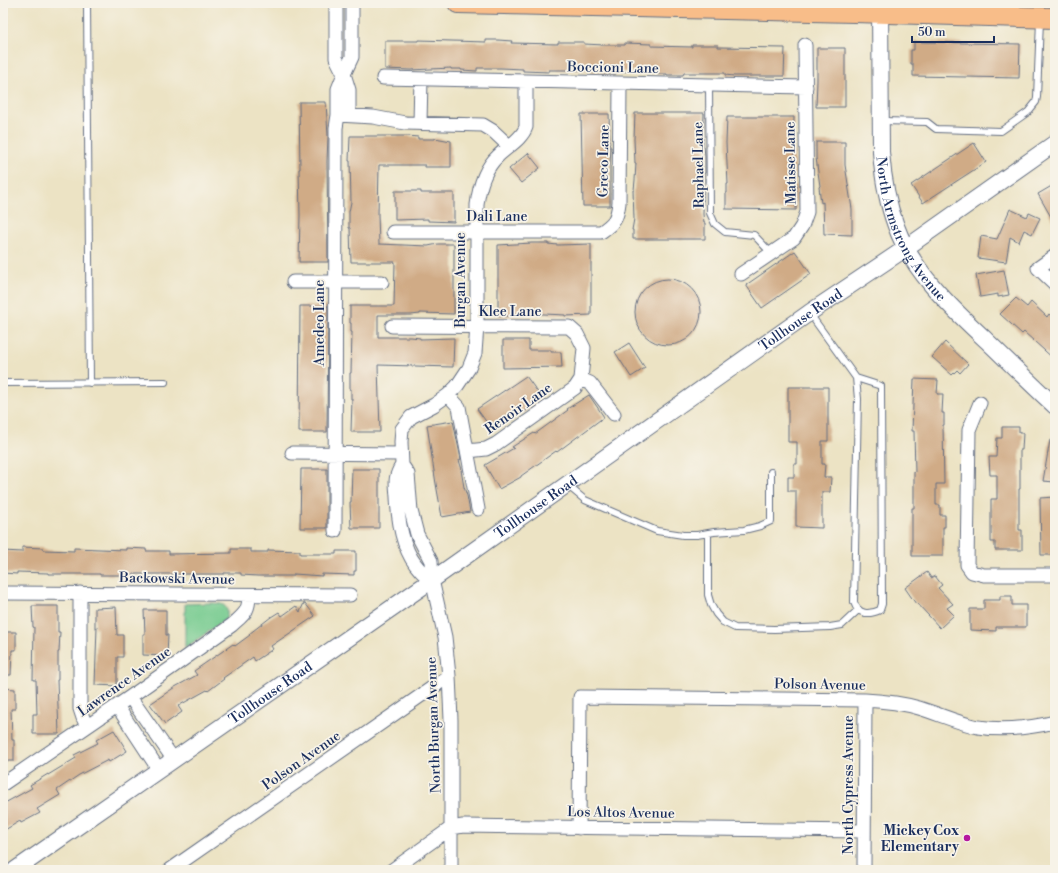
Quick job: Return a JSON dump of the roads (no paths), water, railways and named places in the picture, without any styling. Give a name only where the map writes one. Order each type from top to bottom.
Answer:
[{"type":"main road","points":[[458,3],[880,8],[1047,18],[1053,4],[1055,4]]},
{"type":"street","points":[[336,3],[336,58],[344,74]]},
{"type":"street","name":"Amedeo Lane","points":[[335,531],[336,128],[344,115],[338,90],[352,57],[352,3]]},
{"type":"street","name":"North Armstrong Avenue","points":[[880,8],[883,176],[888,201],[896,227],[906,248],[924,275],[947,303],[1055,406]]},
{"type":"street","name":"Matisse Lane","points":[[741,274],[794,238],[802,226],[807,212],[805,44]]},
{"type":"street","name":"Boccioni Lane","points":[[383,78],[806,87]]},
{"type":"street","points":[[420,79],[420,123]]},
{"type":"street","name":"Burgan Avenue","points":[[432,580],[419,569],[402,536],[397,503],[396,475],[402,459],[402,429],[411,416],[434,405],[448,395],[457,386],[471,363],[475,353],[477,326],[477,205],[479,188],[496,157],[524,134],[526,127],[526,81]]},
{"type":"street","name":"Greco Lane","points":[[600,232],[612,225],[618,213],[620,84]]},
{"type":"street","points":[[344,115],[373,117],[405,123],[482,125],[493,131],[509,146]]},
{"type":"street","name":"Tollhouse Road","points":[[15,870],[432,580],[809,313],[906,248],[1055,143]]},
{"type":"street","name":"Dali Lane","points":[[393,232],[600,232]]},
{"type":"street","points":[[1055,256],[1038,268],[1055,284]]},
{"type":"street","points":[[293,282],[382,282]]},
{"type":"street","name":"Klee Lane","points":[[392,326],[569,327],[577,334],[584,348],[581,379]]},
{"type":"street","points":[[581,379],[590,383],[614,414]]},
{"type":"street","name":"Renoir Lane","points":[[468,452],[486,449],[496,444],[575,388],[581,379]]},
{"type":"street","points":[[448,395],[459,407],[478,509]]},
{"type":"street","points":[[980,403],[969,430],[967,565],[972,572],[984,575],[1055,575]]},
{"type":"street","points":[[292,454],[335,454],[402,459]]},
{"type":"street","name":"Burgan Avenue","points":[[402,459],[408,474],[410,502],[417,534],[431,561],[432,580]]},
{"type":"street","points":[[397,503],[410,502]]},
{"type":"street","name":"North Burgan Avenue","points":[[432,580],[445,637],[449,676],[451,720],[451,870]]},
{"type":"street","name":"Backowski Avenue","points":[[3,593],[350,595]]},
{"type":"street","points":[[80,593],[80,709],[88,726]]},
{"type":"street","name":"Lawrence Avenue","points":[[3,784],[232,625],[244,614],[249,605],[249,595]]},
{"type":"street","name":"Polson Avenue","points":[[170,870],[449,676]]},
{"type":"street","points":[[130,697],[174,760]]},
{"type":"street","name":"Polson Avenue","points":[[580,828],[580,697],[865,700],[888,702],[919,708],[978,727],[1006,730],[1039,726],[1055,722]]},
{"type":"street","name":"North Cypress Avenue","points":[[864,870],[865,700]]},
{"type":"street","points":[[117,706],[159,770]]},
{"type":"street","name":"Los Altos Avenue","points":[[451,828],[463,826],[864,831]]},
{"type":"street","points":[[392,870],[451,828]]},
{"type":"lane","points":[[87,3],[90,382]]},
{"type":"lane","points":[[881,121],[928,122],[936,129],[1001,131],[1025,115],[1036,102],[1047,18]]},
{"type":"lane","name":"Raphael Lane","points":[[709,86],[710,213],[715,224],[725,232],[754,235],[772,253]]},
{"type":"lane","points":[[809,313],[856,378],[858,399],[854,602],[855,608],[862,613],[873,614],[880,610],[882,604],[881,386],[856,378]]},
{"type":"lane","points":[[3,383],[164,382]]},
{"type":"lane","points":[[567,485],[586,500],[657,532],[683,536],[744,530],[760,526],[771,521],[771,472]]},
{"type":"lane","points":[[708,533],[708,595],[716,614],[723,622],[735,628],[774,629],[830,627],[842,625],[858,610]]},
{"type":"place","name":"Mickey Cox Elementary","points":[[967,838]]}]
